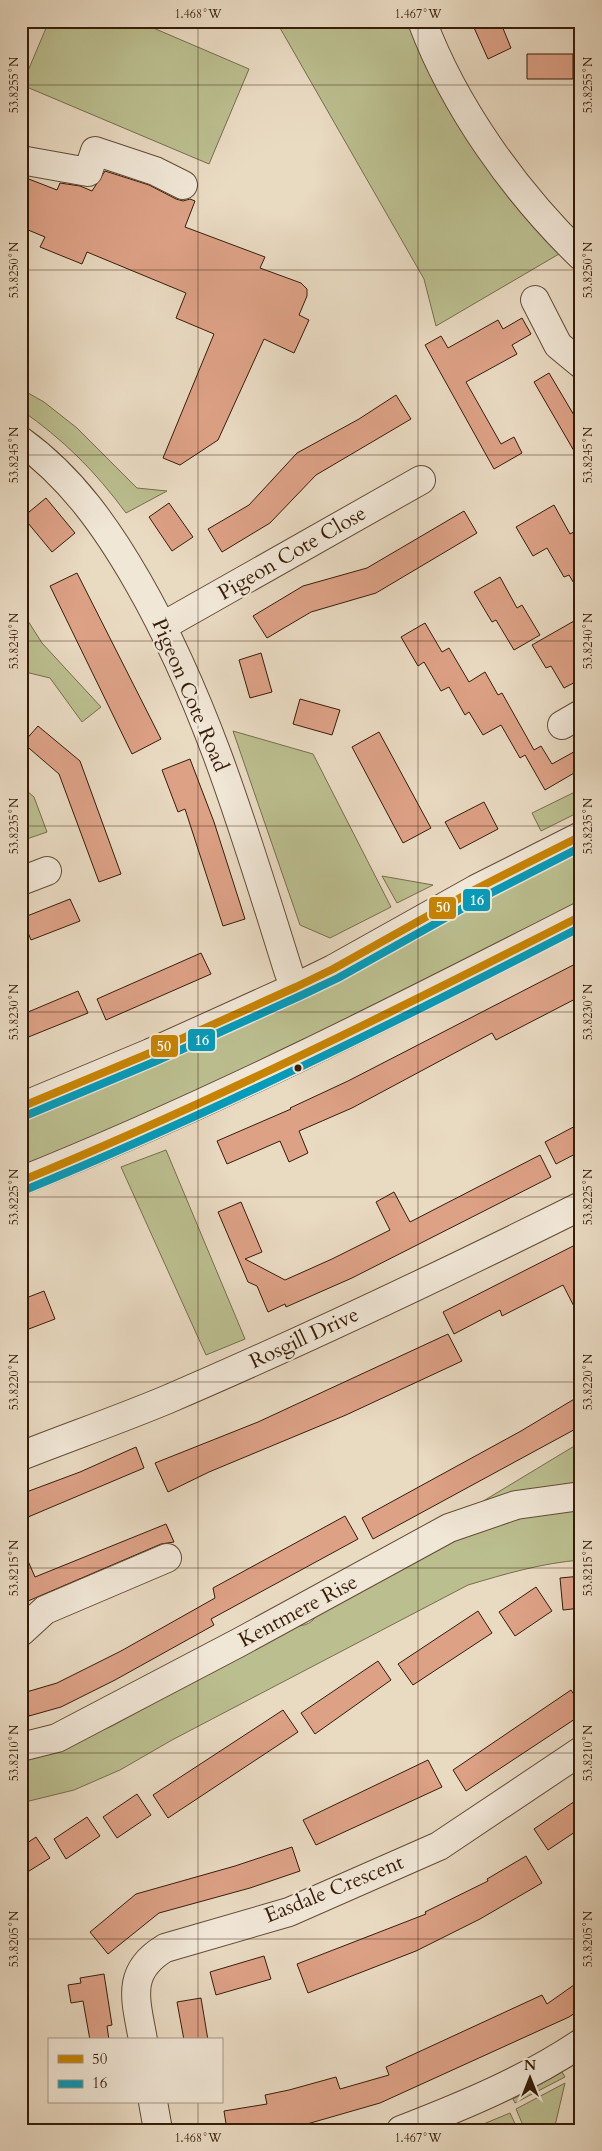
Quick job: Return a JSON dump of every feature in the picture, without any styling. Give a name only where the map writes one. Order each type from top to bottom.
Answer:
[{"type":"street","points":[[422,21],[458,98],[511,178],[581,256]]},
{"type":"street","points":[[21,160],[88,172],[95,151],[155,172],[182,185]]},
{"type":"street","points":[[535,300],[558,345],[581,364]]},
{"type":"street","name":"Pigeon Cote Road","points":[[21,441],[45,458],[84,499],[120,550],[164,626],[210,734],[289,973],[296,987]]},
{"type":"street","name":"Pigeon Cote Close","points":[[164,626],[421,480]]},
{"type":"street","points":[[21,1107],[150,1053],[296,987],[333,969],[476,889],[581,836]]},
{"type":"street","points":[[21,881],[47,871]]},
{"type":"street","points":[[21,1181],[119,1142],[326,1045],[581,916]]},
{"type":"street","name":"Rosgill Drive","points":[[21,1456],[164,1400],[246,1365],[464,1264],[581,1206]]},
{"type":"street","name":"Kentmere Rise","points":[[21,1747],[57,1738],[240,1642],[449,1528],[516,1505],[581,1496]]},
{"type":"street","points":[[21,1632],[45,1610],[167,1558]]},
{"type":"street","name":"Easdale Crescent","points":[[143,2038],[135,1994],[143,1966],[153,1955],[166,1948],[289,1912],[439,1846],[581,1751]]},
{"type":"street","points":[[401,2130],[471,2102],[559,2058],[581,2043]]},
{"type":"street","points":[[153,2104],[158,2130]]},
{"type":"green space","points":[[49,21],[137,21],[249,69],[209,164],[22,85]]},
{"type":"green space","points":[[276,21],[409,21],[435,84],[452,114],[495,176],[559,254],[436,326],[424,279]]},
{"type":"green space","points":[[21,389],[44,402],[77,428],[137,488],[167,491],[126,513],[78,457],[21,410]]},
{"type":"green space","points":[[21,610],[42,643],[101,707],[82,722],[50,678],[21,671]]},
{"type":"green space","points":[[233,731],[313,754],[391,907],[330,938],[300,925]]},
{"type":"green space","points":[[21,786],[34,797],[47,832],[21,841]]},
{"type":"green space","points":[[581,789],[581,811],[541,831],[532,813]]},
{"type":"green space","points":[[581,851],[581,900],[414,988],[177,1101],[21,1167],[21,1120],[393,949]]},
{"type":"green space","points":[[382,876],[433,885],[397,903]]},
{"type":"green space","points":[[166,1150],[245,1339],[206,1355],[121,1167]]},
{"type":"green space","points":[[581,1442],[581,1485],[482,1506],[480,1503]]},
{"type":"green space","points":[[581,1507],[581,1560],[538,1566],[468,1585],[172,1740],[120,1770],[74,1790],[21,1803],[21,1759],[61,1748],[112,1726],[296,1626],[308,1623],[317,1614],[443,1544],[526,1515]]},
{"type":"green space","points":[[562,2072],[565,2077],[515,2103],[513,2099]]},
{"type":"green space","points":[[565,2083],[554,2130],[525,2130],[516,2109]]},
{"type":"green space","points":[[510,2113],[518,2130],[469,2130]]},
{"type":"building","points":[[471,21],[500,21],[511,48],[488,59]]},
{"type":"building","points":[[527,54],[573,54],[573,79],[527,79]]},
{"type":"building","points":[[105,171],[149,185],[176,199],[195,201],[185,227],[265,257],[260,268],[301,283],[307,289],[307,296],[299,315],[309,320],[294,353],[264,339],[218,440],[180,465],[163,458],[214,334],[176,318],[186,293],[87,252],[82,264],[40,247],[45,237],[21,227],[21,176],[57,190],[60,183],[80,186],[92,191]]},
{"type":"building","points":[[522,318],[531,334],[512,345],[517,354],[466,382],[501,444],[514,437],[522,453],[494,469],[425,345],[441,336],[448,348],[498,320],[503,329]]},
{"type":"building","points":[[549,373],[581,427],[581,463],[534,382]]},
{"type":"building","points":[[396,395],[411,419],[316,475],[270,523],[222,552],[208,529],[249,505],[297,453],[359,419]]},
{"type":"building","points":[[46,498],[75,533],[52,552],[23,517]]},
{"type":"building","points":[[169,503],[193,537],[172,551],[149,517]]},
{"type":"building","points":[[554,505],[570,534],[581,528],[581,595],[569,575],[564,577],[547,548],[533,556],[516,527]]},
{"type":"building","points":[[464,511],[477,533],[376,593],[311,612],[267,638],[253,616],[303,586],[367,568]]},
{"type":"building","points":[[77,573],[161,739],[132,754],[50,586]]},
{"type":"building","points":[[500,577],[517,608],[522,605],[540,635],[514,650],[496,620],[492,622],[474,592]]},
{"type":"building","points":[[581,617],[581,679],[564,688],[551,666],[546,668],[532,645]]},
{"type":"building","points":[[425,623],[442,652],[449,648],[469,682],[485,672],[498,695],[502,693],[534,750],[541,746],[552,764],[581,748],[581,769],[545,790],[525,755],[520,758],[501,725],[483,735],[469,712],[465,715],[449,687],[441,691],[424,662],[418,666],[401,637]]},
{"type":"building","points":[[261,653],[272,692],[250,698],[239,660]]},
{"type":"building","points":[[300,699],[340,710],[332,735],[293,724]]},
{"type":"building","points":[[38,726],[80,761],[121,874],[99,882],[59,774],[23,743]]},
{"type":"building","points":[[379,732],[431,828],[403,843],[352,747]]},
{"type":"building","points":[[190,759],[214,822],[245,919],[223,926],[185,809],[178,812],[162,770]]},
{"type":"building","points":[[484,802],[498,829],[460,849],[445,822]]},
{"type":"building","points":[[70,899],[80,921],[31,940],[22,918]]},
{"type":"building","points":[[201,953],[211,974],[106,1020],[97,999]]},
{"type":"building","points":[[581,961],[581,996],[496,1040],[492,1033],[352,1108],[299,1131],[308,1153],[289,1162],[280,1141],[227,1164],[217,1141],[291,1109],[348,1081]]},
{"type":"building","points":[[78,991],[88,1013],[21,1040],[21,1015]]},
{"type":"building","points":[[581,1123],[581,1151],[556,1164],[545,1142]]},
{"type":"building","points":[[540,1155],[551,1177],[352,1278],[286,1307],[285,1304],[268,1312],[257,1286],[248,1282],[218,1212],[241,1202],[262,1252],[245,1259],[285,1280],[390,1230],[376,1202],[394,1192],[410,1222]]},
{"type":"building","points":[[581,1242],[581,1320],[563,1285],[502,1316],[500,1310],[454,1334],[443,1312]]},
{"type":"building","points":[[44,1291],[55,1319],[21,1332],[21,1300]]},
{"type":"building","points":[[448,1334],[462,1361],[346,1415],[209,1472],[168,1492],[155,1463],[258,1422]]},
{"type":"building","points":[[581,1395],[581,1426],[373,1539],[362,1518],[521,1431]]},
{"type":"building","points":[[136,1447],[144,1468],[21,1520],[21,1494],[80,1472]]},
{"type":"building","points":[[345,1516],[358,1539],[211,1619],[214,1625],[115,1680],[61,1707],[29,1716],[23,1693],[57,1683],[121,1651],[215,1598],[213,1588]]},
{"type":"building","points":[[166,1524],[174,1542],[161,1544],[21,1604],[21,1545],[35,1577]]},
{"type":"building","points":[[581,1576],[581,1608],[563,1610],[560,1578]]},
{"type":"building","points":[[536,1587],[552,1611],[515,1636],[499,1612]]},
{"type":"building","points":[[478,1611],[492,1633],[413,1685],[398,1664]]},
{"type":"building","points":[[378,1661],[391,1680],[315,1734],[301,1713]]},
{"type":"building","points":[[571,1690],[581,1705],[581,1715],[466,1791],[453,1770]]},
{"type":"building","points":[[283,1710],[298,1732],[168,1818],[153,1795]]},
{"type":"building","points":[[428,1760],[442,1787],[316,1845],[303,1820]]},
{"type":"building","points":[[137,1794],[151,1815],[117,1838],[103,1817]]},
{"type":"building","points":[[581,1797],[581,1828],[548,1850],[534,1829]]},
{"type":"building","points":[[87,1817],[100,1836],[66,1859],[54,1839]]},
{"type":"building","points":[[36,1837],[50,1858],[21,1876],[21,1847]]},
{"type":"building","points":[[292,1847],[300,1871],[250,1888],[159,1913],[108,1954],[90,1932],[136,1894],[235,1866]]},
{"type":"building","points":[[526,1856],[542,1883],[480,1919],[416,1951],[308,1993],[297,1964],[426,1914],[425,1912],[488,1881],[487,1879]]},
{"type":"building","points":[[264,1956],[271,1979],[216,1995],[210,1972]]},
{"type":"building","points":[[104,1974],[112,2025],[107,2026],[109,2038],[90,2038],[83,2001],[71,2003],[68,1985],[81,1983],[80,1978]]},
{"type":"building","points":[[581,1980],[581,2009],[569,2017],[380,2103],[307,2124],[271,2130],[227,2130],[224,2111],[267,2104],[265,2095],[336,2077],[340,2089],[389,2075],[386,2067],[542,1995],[547,2004]]},
{"type":"building","points":[[201,1998],[208,2038],[184,2038],[177,2002]]},
{"type":"transit line","name":"50","points":[[21,1107],[150,1053],[296,987],[333,969],[476,889],[581,836]]},
{"type":"transit line","name":"16","points":[[25,1116],[154,1062],[338,978],[481,898],[581,847]]},
{"type":"transit line","name":"50","points":[[21,1181],[92,1151],[304,1054],[581,916]]},
{"type":"transit line","name":"16","points":[[25,1190],[166,1129],[306,1064],[444,997],[581,927]]}]
